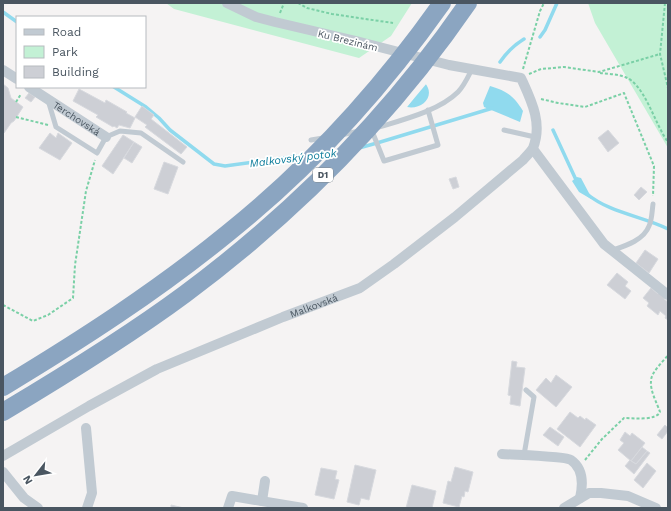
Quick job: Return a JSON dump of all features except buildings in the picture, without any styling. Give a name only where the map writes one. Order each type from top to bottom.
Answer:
[{"type":"highway","name":"D1","points":[[3,387],[123,312],[189,264],[229,232],[307,162],[347,121],[392,68],[442,3]]},
{"type":"highway","name":"D1","points":[[3,412],[98,354],[150,319],[185,294],[251,242],[291,207],[336,164],[379,118],[420,68],[468,3]]},
{"type":"street","name":"Ku Brezinám","points":[[227,3],[256,17],[449,65],[521,78]]},
{"type":"street","points":[[3,70],[16,78]]},
{"type":"street","points":[[521,78],[534,109],[537,130],[533,149],[604,244],[668,295]]},
{"type":"street","name":"Terchovská","points":[[31,88],[106,138]]},
{"type":"street","name":"Malkovská","points":[[3,456],[156,369],[283,317],[360,288],[455,217],[523,160],[533,149]]},
{"type":"street","points":[[86,428],[92,493],[87,508]]},
{"type":"street","points":[[502,454],[563,458],[571,460],[578,468],[582,479],[583,487],[580,498]]},
{"type":"street","points":[[3,472],[24,498],[38,508]]},
{"type":"street","points":[[262,501],[265,481]]},
{"type":"street","points":[[564,508],[589,493],[628,496],[656,508]]},
{"type":"street","points":[[228,508],[232,496],[303,508]]},
{"type":"lane","points":[[311,140],[371,129],[428,110],[446,102],[458,92],[465,83],[472,69]]},
{"type":"lane","name":"Terchovská","points":[[48,99],[56,127],[96,153],[106,138],[120,131],[142,133],[183,162]]},
{"type":"lane","points":[[371,129],[384,161],[438,145],[428,110]]},
{"type":"lane","points":[[504,130],[536,137]]},
{"type":"lane","points":[[612,250],[630,244],[642,236],[649,227],[653,204]]},
{"type":"lane","points":[[524,455],[534,397],[526,390]]},
{"type":"path","points":[[298,3],[306,8],[332,14],[393,23]]},
{"type":"path","points":[[521,78],[540,11],[544,3]]},
{"type":"path","points":[[665,3],[660,54],[668,88]]},
{"type":"path","points":[[599,72],[660,54]]},
{"type":"path","points":[[521,78],[541,69],[564,67],[625,77],[631,80],[640,90],[668,142]]},
{"type":"path","points":[[528,95],[558,104],[585,107],[624,93],[654,166],[653,204]]},
{"type":"path","points":[[16,117],[56,127]]},
{"type":"path","points":[[3,305],[33,321],[48,315],[73,298],[75,265],[86,191],[96,153]]},
{"type":"path","points":[[578,468],[602,439],[624,418],[654,418],[659,415],[660,412],[650,380],[668,355]]},
{"type":"green space","points":[[166,3],[412,3],[391,36],[359,58],[174,9]]},
{"type":"green space","points":[[588,3],[668,3],[668,148],[595,23]]},
{"type":"water","points":[[425,83],[429,93],[426,101],[418,106],[407,107]]},
{"type":"water","points":[[490,86],[506,92],[516,101],[523,111],[520,122],[484,107],[483,103]]},
{"type":"water","points":[[577,177],[581,178],[591,199],[579,192],[572,181]]},
{"type":"pier","points":[[422,79],[427,83],[406,108],[400,100]]},
{"type":"waterway","points":[[540,37],[545,30],[557,3]]},
{"type":"waterway","name":"Malkovský potok","points":[[3,12],[16,21]]},
{"type":"waterway","points":[[500,62],[511,49],[524,39]]},
{"type":"waterway","name":"Malkovský potok","points":[[116,88],[146,107],[170,130],[214,164],[225,166],[305,155]]},
{"type":"waterway","name":"Malkovský potok","points":[[359,148],[493,108]]},
{"type":"waterway","points":[[553,130],[577,182]]},
{"type":"waterway","points":[[587,194],[606,206],[668,229]]}]
